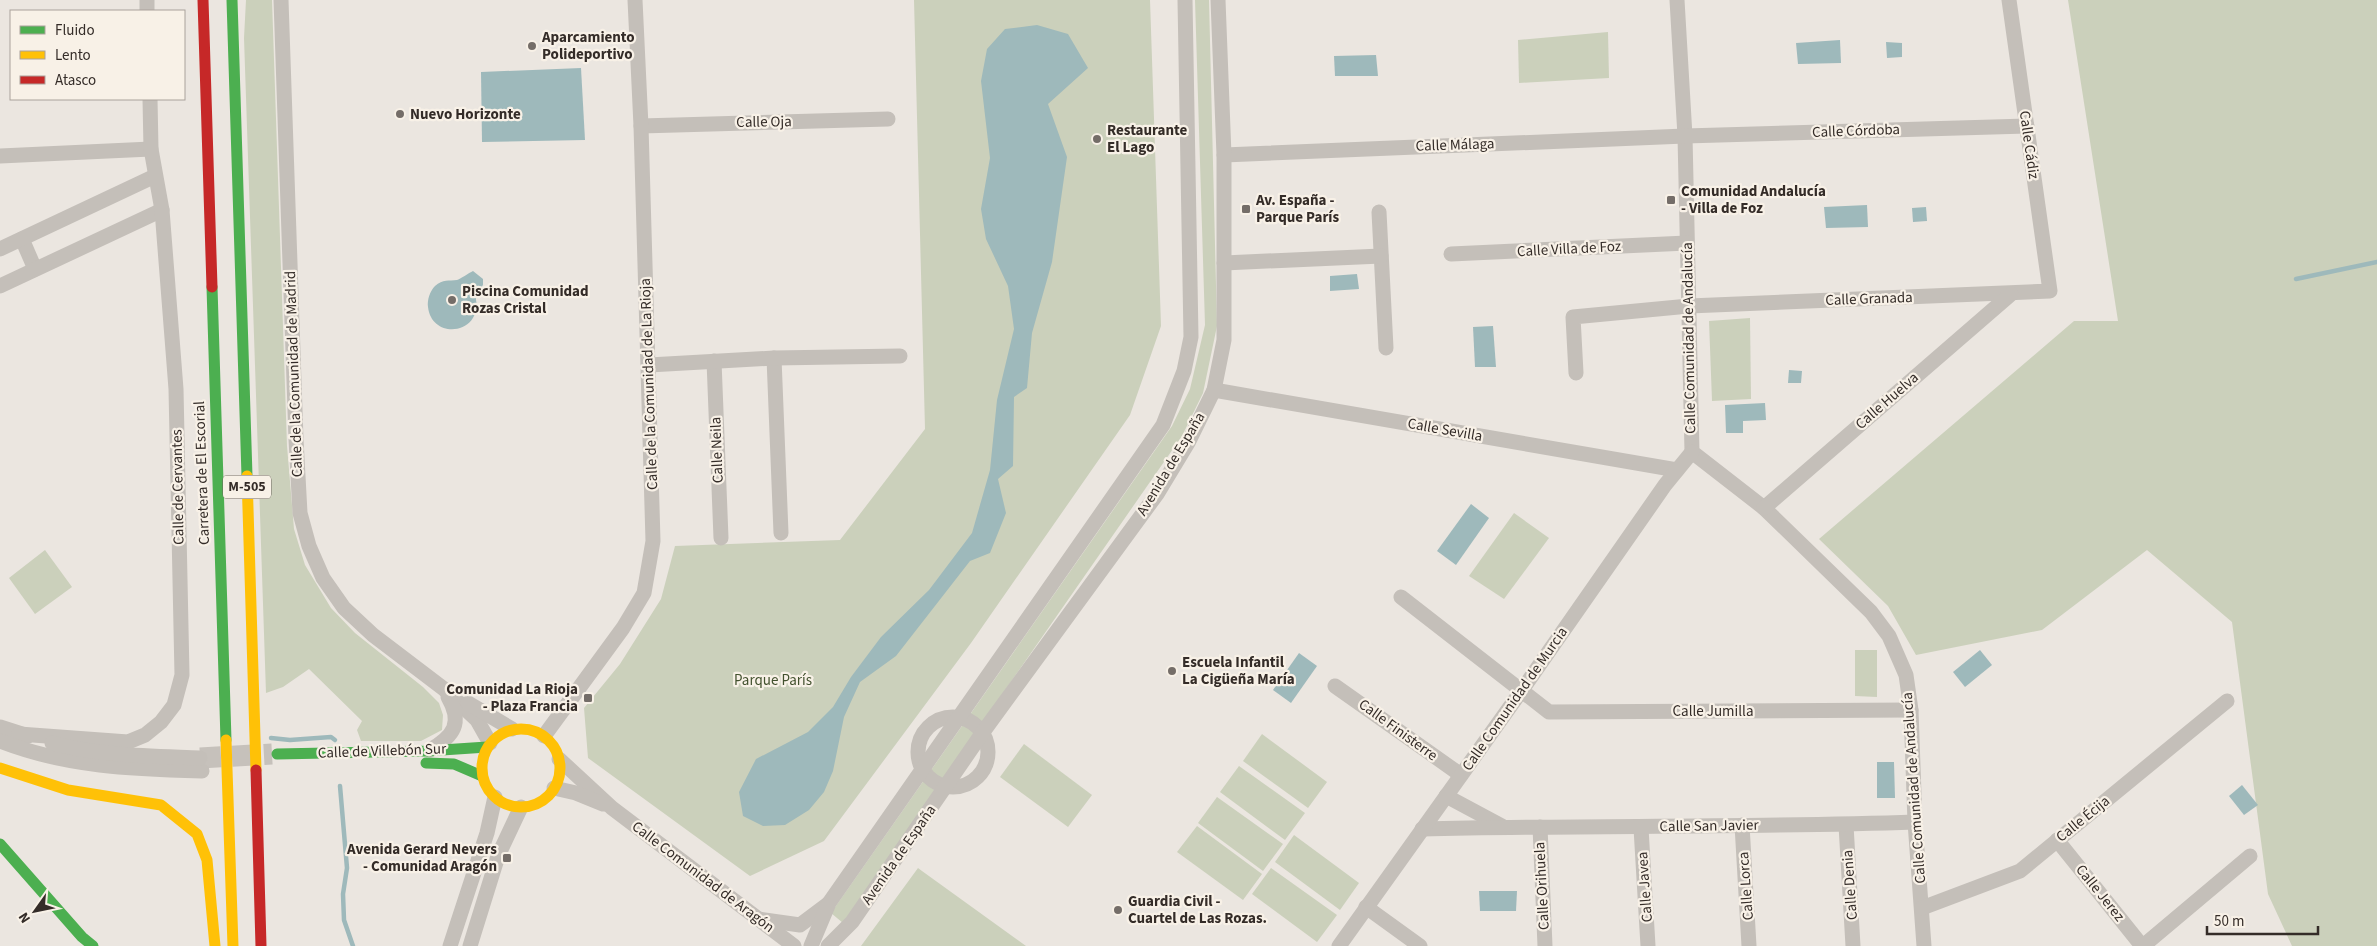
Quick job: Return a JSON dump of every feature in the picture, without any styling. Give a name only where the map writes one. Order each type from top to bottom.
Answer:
[{"type":"main road","name":"Carretera de El Escorial","points":[[203,0],[233,946]]},
{"type":"main road","name":"M-505","points":[[233,0],[261,946]]},
{"type":"main road","points":[[225,692],[222,871],[225,946]]},
{"type":"main road","points":[[529,729],[544,736],[556,750],[559,759],[558,779],[554,788],[540,802],[521,807],[502,802],[494,797],[482,776],[483,756],[489,745],[504,732],[512,730],[529,729]]},
{"type":"main road","name":"Calle de Villebón Sur","points":[[277,754],[427,751],[489,745]]},
{"type":"main road","name":"Calle de Villebón Sur","points":[[417,764],[454,764],[482,776]]},
{"type":"main road","points":[[0,768],[68,790],[161,805],[197,834],[207,860],[215,946]]},
{"type":"main road","points":[[0,844],[82,937],[93,946]]},
{"type":"street","name":"Calle de la Comunidad de Madrid","points":[[281,0],[300,513],[309,548],[323,578],[344,608],[372,635],[444,689],[478,720],[489,745]]},
{"type":"street","name":"Calle de la Comunidad de La Rioja","points":[[544,736],[623,628],[644,593],[654,541],[641,126],[635,0]]},
{"type":"street","name":"Avenida de España","points":[[811,946],[829,904],[1162,425],[1184,371],[1192,337],[1185,0]]},
{"type":"street","name":"Avenida de España","points":[[828,946],[852,922],[983,732],[1157,494],[1189,441],[1214,390],[1224,340],[1224,155],[1218,0]]},
{"type":"street","name":"Calle Comunidad de Andalucía","points":[[1677,0],[1685,136],[1692,452],[1764,508],[1871,612],[1889,636],[1906,675],[1911,710],[1915,822],[1924,946]]},
{"type":"street","name":"Calle Cádiz","points":[[2009,0],[2050,291]]},
{"type":"street","name":"Calle de Cervantes","points":[[19,734],[128,742],[146,735],[161,722],[174,705],[182,675],[176,389],[162,210],[151,150],[150,100]]},
{"type":"street","name":"Calle Oja","points":[[641,126],[888,119]]},
{"type":"street","name":"Calle Córdoba","points":[[1685,136],[2027,126]]},
{"type":"street","name":"Calle Málaga","points":[[1224,155],[1685,136]]},
{"type":"street","points":[[0,156],[151,150]]},
{"type":"street","points":[[0,249],[155,176]]},
{"type":"street","points":[[0,286],[162,210]]},
{"type":"street","points":[[1378,212],[1386,348]]},
{"type":"street","points":[[22,239],[35,269]]},
{"type":"street","name":"Calle Villa de Foz","points":[[1451,254],[1687,243]]},
{"type":"street","points":[[1224,263],[1381,256]]},
{"type":"street","name":"Calle Granada","points":[[1576,373],[1573,317],[1688,306],[2050,291]]},
{"type":"street","name":"Calle Huelva","points":[[1764,508],[2011,294]]},
{"type":"street","points":[[649,365],[774,358],[900,356]]},
{"type":"street","points":[[774,358],[781,533]]},
{"type":"street","name":"Calle Neila","points":[[714,361],[721,538]]},
{"type":"street","name":"Calle Sevilla","points":[[1214,390],[1677,470]]},
{"type":"street","name":"Calle Comunidad de Murcia","points":[[1338,946],[1677,470],[1692,452]]},
{"type":"street","name":"Calle Jumilla","points":[[1401,597],[1549,712],[1911,710]]},
{"type":"street","name":"Calle Finisterre","points":[[1335,686],[1461,775]]},
{"type":"street","name":"Calle de la Comunidad de Madrid","points":[[444,689],[512,730]]},
{"type":"street","name":"Calle de la Comunidad de Madrid","points":[[427,751],[442,742],[454,729],[457,716],[444,689]]},
{"type":"street","name":"Calle Écija","points":[[1922,908],[2020,871],[2227,701]]},
{"type":"street","points":[[945,787],[958,788],[970,784],[980,776],[988,762],[989,746],[983,732],[973,722],[959,717]]},
{"type":"street","points":[[0,727],[73,748],[201,764],[125,769],[70,761],[0,741]]},
{"type":"street","name":"Calle Comunidad de Aragón","points":[[559,759],[612,808],[794,946]]},
{"type":"street","name":"Avenida de España","points":[[923,771],[932,781],[945,787]]},
{"type":"street","name":"Calle Comunidad de Aragón","points":[[554,788],[576,793],[612,808]]},
{"type":"street","name":"Calle San Javier","points":[[1446,796],[1504,827]]},
{"type":"street","points":[[450,946],[487,833],[494,797]]},
{"type":"street","points":[[470,946],[498,856],[521,807]]},
{"type":"street","name":"Calle San Javier","points":[[1422,829],[1504,827],[1641,828],[1915,822]]},
{"type":"street","name":"Calle Lorca","points":[[1742,825],[1750,946]]},
{"type":"street","name":"Calle Denia","points":[[1846,825],[1853,946]]},
{"type":"street","name":"Calle Orihuela","points":[[1540,827],[1545,946]]},
{"type":"street","name":"Calle Javea","points":[[1641,828],[1648,946]]},
{"type":"street","name":"Calle Jerez","points":[[2057,840],[2143,946]]},
{"type":"street","points":[[2143,946],[2250,856]]},
{"type":"street","name":"Avenida de España","points":[[756,918],[800,925],[829,904]]},
{"type":"street","points":[[1366,908],[1420,946]]},
{"type":"street","name":"Avenida de España","points":[[846,946],[852,922]]},
{"type":"green space","points":[[246,0],[272,0],[287,446],[294,529],[305,565],[331,608],[355,633],[423,687],[439,703],[443,715],[442,730],[421,741],[361,741],[357,730],[362,721],[309,669],[283,687],[266,693],[244,38]]},
{"type":"green space","name":"Parque París","points":[[914,0],[1150,0],[1161,326],[1130,415],[971,643],[824,841],[750,876],[588,758],[584,708],[620,664],[661,599],[675,546],[840,540],[925,429]]},
{"type":"green space","points":[[1195,0],[1209,0],[1217,326],[1203,393],[1182,436],[843,923],[831,913],[1172,426],[1190,389],[1205,325]]},
{"type":"green space","points":[[2068,0],[2377,0],[2377,946],[2292,946],[2268,894],[2232,622],[2147,550],[2042,630],[1916,655],[1888,606],[1819,539],[2074,321],[2118,321]]},
{"type":"green space","points":[[1608,32],[1609,78],[1519,83],[1518,40]]},
{"type":"green space","points":[[1750,318],[1751,399],[1712,401],[1709,321]]},
{"type":"green space","points":[[1514,513],[1549,538],[1504,599],[1469,576]]},
{"type":"green space","points":[[45,550],[72,587],[35,614],[9,578]]},
{"type":"green space","points":[[1855,650],[1877,650],[1877,697],[1855,696]]},
{"type":"green space","points":[[1262,734],[1327,782],[1308,808],[1243,761]]},
{"type":"green space","points":[[1024,744],[1092,795],[1068,827],[1000,777]]},
{"type":"green space","points":[[1239,766],[1305,813],[1285,840],[1220,792]]},
{"type":"green space","points":[[1217,797],[1283,844],[1263,871],[1198,823]]},
{"type":"green space","points":[[1197,826],[1262,874],[1243,900],[1177,852]]},
{"type":"green space","points":[[1294,835],[1359,883],[1340,910],[1275,862]]},
{"type":"green space","points":[[918,868],[922,871],[1026,946],[861,946]]},
{"type":"green space","points":[[1271,868],[1337,915],[1317,942],[1252,894]]},
{"type":"water","points":[[1037,25],[1068,34],[1088,68],[1048,104],[1067,157],[1052,262],[1032,333],[1027,388],[1014,397],[1013,466],[998,479],[1006,513],[990,553],[970,561],[896,656],[860,682],[844,717],[833,771],[824,792],[809,810],[785,825],[763,826],[743,816],[739,792],[756,759],[808,732],[833,707],[851,677],[881,637],[929,590],[972,533],[990,470],[997,400],[1014,329],[1008,286],[986,239],[981,209],[990,158],[981,81],[987,49],[1005,29]]},
{"type":"water","points":[[1840,40],[1841,63],[1798,64],[1796,43]]},
{"type":"water","points":[[1886,42],[1902,43],[1902,57],[1887,58]]},
{"type":"water","points":[[1376,55],[1378,76],[1335,76],[1334,56]]},
{"type":"water","points":[[581,68],[585,140],[482,142],[481,72]]},
{"type":"water","points":[[1867,205],[1868,227],[1826,228],[1824,207]]},
{"type":"water","points":[[1926,207],[1927,221],[1913,222],[1912,208]]},
{"type":"water","name":"Piscina Comunidad Rozas Cristal","points":[[473,271],[483,279],[483,285],[475,295],[476,308],[473,318],[466,325],[457,329],[448,329],[439,325],[432,318],[428,307],[428,299],[432,290],[441,282],[457,280]]},
{"type":"water","points":[[1357,274],[1359,289],[1330,291],[1330,276]]},
{"type":"water","points":[[1493,326],[1496,367],[1475,367],[1473,327]]},
{"type":"water","points":[[1789,370],[1802,371],[1801,383],[1788,383]]},
{"type":"water","points":[[1765,403],[1766,420],[1743,421],[1743,433],[1726,433],[1725,405]]},
{"type":"water","points":[[1471,504],[1489,518],[1456,565],[1437,551]]},
{"type":"water","points":[[1980,650],[1992,665],[1965,687],[1953,672]]},
{"type":"water","points":[[1299,653],[1317,666],[1291,703],[1273,690]]},
{"type":"water","points":[[1877,762],[1894,762],[1895,798],[1877,798]]},
{"type":"water","points":[[2242,785],[2258,805],[2244,815],[2229,796]]},
{"type":"water","points":[[1479,891],[1517,891],[1516,911],[1480,911]]},
{"type":"waterway","points":[[2296,279],[2377,262]]},
{"type":"waterway","points":[[271,738],[290,740],[331,737],[335,740]]},
{"type":"waterway","points":[[340,786],[347,868],[343,894],[344,920],[353,946]]},
{"type":"tunnel","points":[[200,758],[272,754]]},
{"type":"traffic: fast","points":[[232,0],[247,476]]},
{"type":"traffic: fast","points":[[212,287],[226,740]]},
{"type":"traffic: fast","points":[[277,754],[427,751],[487,747]]},
{"type":"traffic: fast","points":[[426,763],[454,764],[482,776]]},
{"type":"traffic: fast","points":[[0,844],[82,937],[93,946]]},
{"type":"traffic: slow","points":[[247,476],[256,770]]},
{"type":"traffic: slow","points":[[521,729],[536,732],[549,740],[557,753],[560,768],[557,783],[549,796],[536,804],[521,807],[506,804],[493,796],[485,783],[482,768],[485,753],[493,740],[506,732],[521,729]]},
{"type":"traffic: slow","points":[[226,740],[233,946]]},
{"type":"traffic: slow","points":[[0,768],[68,790],[161,805],[197,834],[207,860],[215,946]]},
{"type":"traffic: jam","points":[[203,0],[212,287]]},
{"type":"traffic: jam","points":[[256,770],[261,946]]},
{"type":"place","name":"Aparcamiento Polideportivo","points":[[532,46]]},
{"type":"place","name":"Nuevo Horizonte","points":[[400,114]]},
{"type":"place","name":"Restaurante El Lago","points":[[1097,139]]},
{"type":"place","name":"Comunidad Andalucía - Villa de Foz","points":[[1671,200]]},
{"type":"place","name":"Av. España - Parque París","points":[[1246,209]]},
{"type":"place","name":"Piscina Comunidad Rozas Cristal","points":[[452,300]]},
{"type":"place","name":"Escuela Infantil La Cigüeña María","points":[[1172,671]]},
{"type":"place","name":"Comunidad La Rioja - Plaza Francia","points":[[588,698]]},
{"type":"place","name":"Avenida Gerard Nevers - Comunidad Aragón","points":[[507,858]]},
{"type":"place","name":"Guardia Civil - Cuartel de Las Rozas.","points":[[1118,910]]}]
